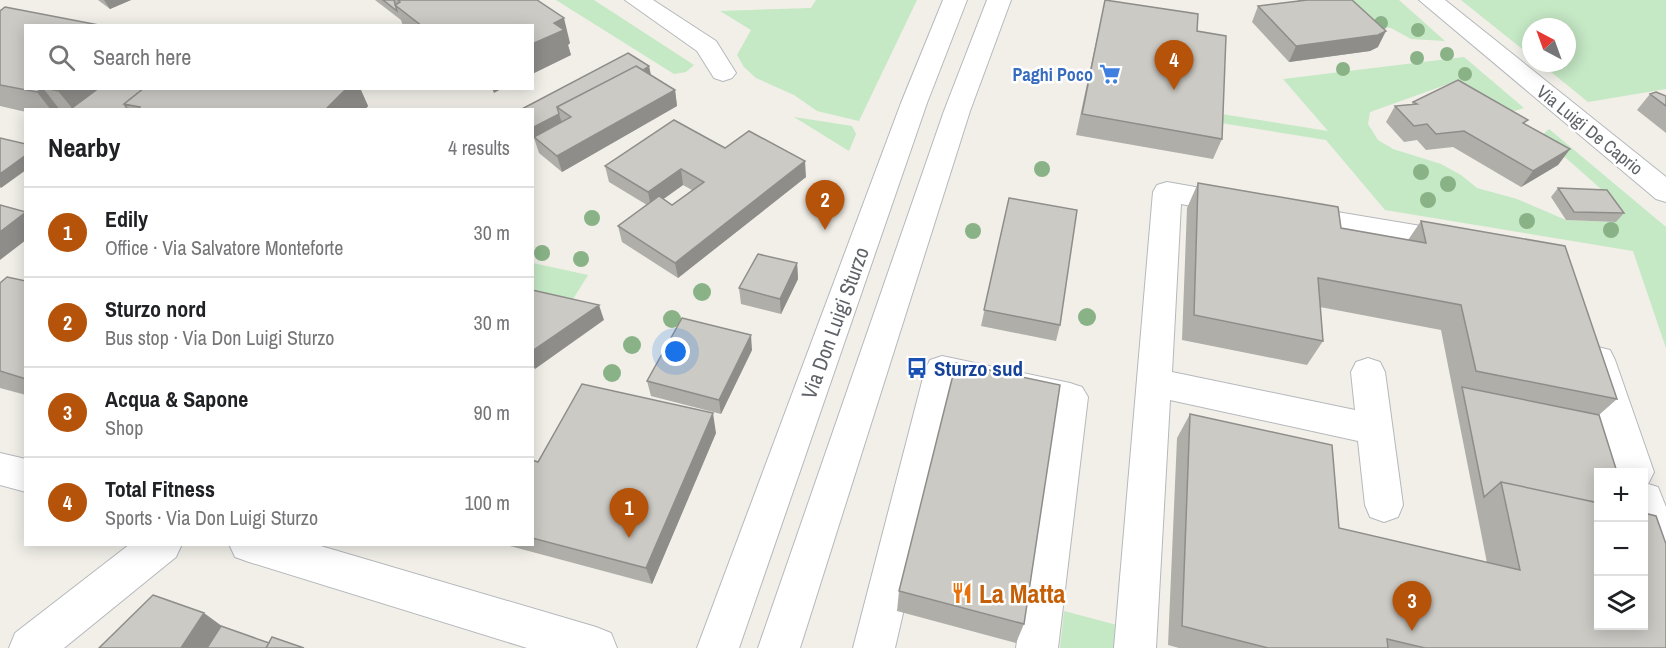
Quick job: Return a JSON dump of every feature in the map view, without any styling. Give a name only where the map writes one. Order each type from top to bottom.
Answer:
[{"type":"street","points":[[637,0],[707,46],[723,73]]},
{"type":"street","name":"Via Don Luigi Sturzo","points":[[718,648],[914,103],[955,0]]},
{"type":"street","points":[[779,648],[957,111],[999,0]]},
{"type":"street","name":"Via Luigi De Caprio","points":[[1431,0],[1666,192]]},
{"type":"street","points":[[1135,648],[1167,192],[1484,248]]},
{"type":"street","points":[[1588,329],[1634,468]]},
{"type":"street","points":[[874,648],[942,370],[1070,397],[1037,648]]},
{"type":"street","points":[[1368,372],[1384,505]]},
{"type":"street","points":[[1154,382],[1375,430]]},
{"type":"street","points":[[0,469],[24,476]]},
{"type":"street","points":[[1648,512],[1666,568]]},
{"type":"street","points":[[30,648],[159,546]]},
{"type":"street","points":[[256,546],[596,648]]},
{"type":"green space","points":[[556,0],[594,0],[694,65],[686,72],[674,74]]},
{"type":"green space","points":[[816,0],[917,0],[859,121],[817,111],[794,95],[756,78],[744,67],[737,55],[751,30],[720,11],[811,8]]},
{"type":"green space","points":[[1349,0],[1399,0],[1445,41],[1411,39],[1391,28],[1378,26]]},
{"type":"green space","points":[[1461,0],[1666,0],[1666,89],[1588,102],[1551,72],[1576,72],[1576,18],[1522,18],[1522,49]]},
{"type":"green space","points":[[1464,57],[1524,108],[1511,112],[1469,89],[1451,83],[1370,112],[1368,124],[1378,140],[1393,149],[1441,164],[1461,175],[1477,188],[1517,199],[1566,220],[1615,222],[1599,199],[1601,189],[1541,136],[1549,129],[1666,227],[1666,348],[1633,251],[1385,210],[1326,140],[1215,122],[1215,113],[1328,131],[1283,79]]},
{"type":"green space","points":[[794,117],[852,126],[856,134],[849,151]]},
{"type":"green space","points":[[534,263],[588,275],[565,312],[534,304]]},
{"type":"green space","points":[[1064,611],[1117,625],[1115,648],[1060,648]]},
{"type":"building","points":[[383,0],[394,0],[397,11]]},
{"type":"building","points":[[398,0],[537,0],[564,18],[554,23],[564,30],[534,43],[534,24],[419,24],[395,5],[400,2]]},
{"type":"building","points":[[1105,0],[1198,14],[1197,31],[1226,36],[1222,139],[1082,114]]},
{"type":"building","points":[[1307,0],[1352,0],[1386,31],[1378,35],[1296,46],[1258,6]]},
{"type":"building","points":[[5,7],[94,24],[24,24],[24,90],[0,85],[0,11]]},
{"type":"building","points":[[628,53],[649,66],[643,70],[636,66],[557,107],[559,114],[534,127],[534,108],[524,108]]},
{"type":"building","points":[[636,66],[675,90],[557,156],[534,137],[571,117],[557,107]]},
{"type":"building","points":[[1458,80],[1528,120],[1523,123],[1570,149],[1533,171],[1464,131],[1436,134],[1427,124],[1414,126],[1395,106],[1417,104],[1413,102]]},
{"type":"building","points":[[96,90],[142,90],[124,104],[127,108],[72,108]]},
{"type":"building","points":[[142,90],[345,90],[327,108],[139,108],[124,104]]},
{"type":"building","points":[[1656,92],[1666,96],[1666,106],[1650,94]]},
{"type":"building","points":[[674,120],[725,148],[749,131],[805,161],[675,263],[618,226],[659,196],[672,205],[704,182],[681,169],[648,192],[605,166]]},
{"type":"building","points":[[0,138],[24,144],[24,156],[0,174]]},
{"type":"building","points":[[1198,183],[1338,207],[1341,228],[1426,243],[1421,221],[1565,246],[1617,399],[1476,371],[1461,305],[1318,278],[1323,341],[1194,315]]},
{"type":"building","points":[[1558,188],[1607,190],[1624,213],[1574,212]]},
{"type":"building","points":[[1009,198],[1077,210],[1060,325],[984,310]]},
{"type":"building","points":[[0,205],[24,211],[24,214],[0,232]]},
{"type":"building","points":[[758,254],[797,263],[780,299],[739,288]]},
{"type":"building","points":[[7,277],[24,281],[24,378],[0,371],[0,283]]},
{"type":"building","points":[[534,290],[599,305],[534,350]]},
{"type":"building","points":[[682,318],[751,335],[719,400],[647,381]]},
{"type":"building","points":[[956,363],[1060,385],[1024,624],[899,591]]},
{"type":"building","points":[[582,384],[713,413],[646,568],[534,539],[534,461],[538,462]]},
{"type":"building","points":[[1462,387],[1599,415],[1616,468],[1594,468],[1594,502],[1501,482],[1484,497]]},
{"type":"building","points":[[1190,414],[1332,445],[1339,528],[1520,570],[1501,482],[1594,502],[1594,630],[1648,630],[1648,514],[1656,516],[1666,544],[1666,648],[1425,648],[1387,639],[1388,648],[1268,648],[1182,626]]},
{"type":"building","points":[[153,595],[204,613],[181,648],[99,648]]},
{"type":"building","points":[[221,626],[269,643],[266,648],[207,648]]},
{"type":"building","points":[[272,637],[304,648],[266,648]]},
{"type":"place","name":"Paghi Poco","points":[[1110,74]]},
{"type":"place","name":"Total Fitness","points":[[1174,90]]},
{"type":"place","name":"Sturzo nord","points":[[825,230]]},
{"type":"place","name":"Sturzo sud","points":[[917,368]]},
{"type":"place","name":"Edily","points":[[629,538]]},
{"type":"place","name":"La Matta","points":[[962,593]]},
{"type":"place","name":"Acqua & Sapone","points":[[1412,631]]}]
